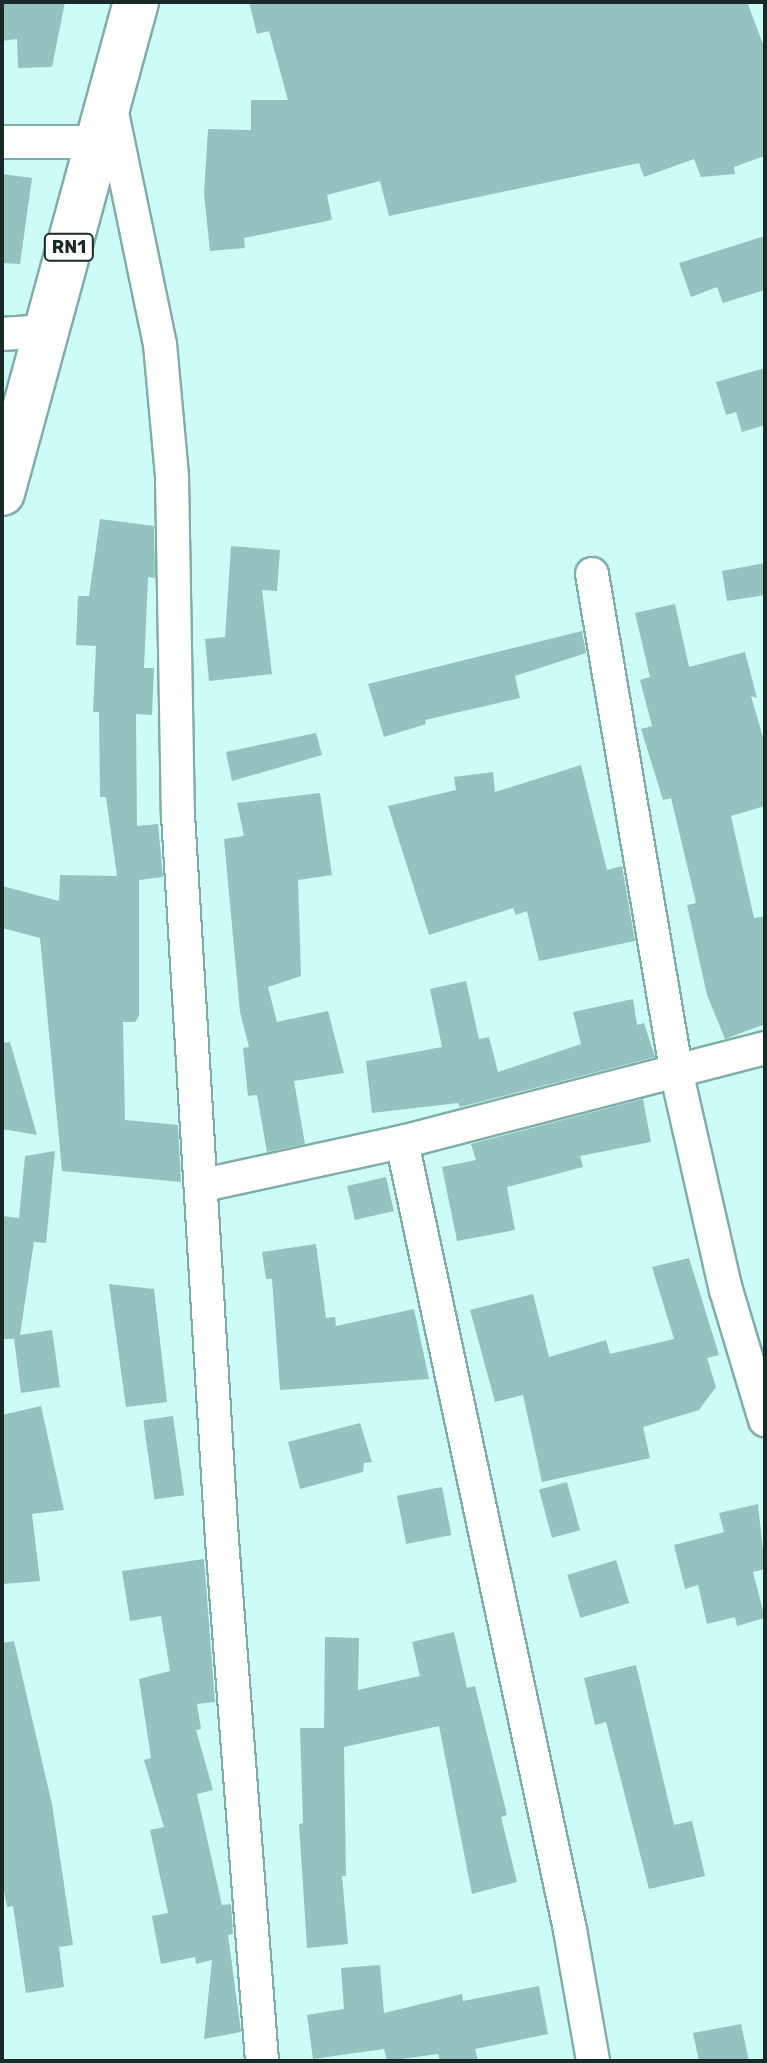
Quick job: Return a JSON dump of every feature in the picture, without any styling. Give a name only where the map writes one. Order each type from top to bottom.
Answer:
[{"type":"highway","name":"RN1","points":[[2,493],[136,2]]},
{"type":"street","points":[[110,100],[160,344],[167,418],[178,815],[204,1185],[223,1556],[262,2061]]},
{"type":"street","points":[[2,142],[98,142]]},
{"type":"street","points":[[2,334],[46,331]]},
{"type":"street","points":[[592,574],[677,1075],[726,1290],[765,1420]]},
{"type":"street","points":[[204,1185],[402,1142],[677,1075],[765,1048]]},
{"type":"street","points":[[402,1142],[570,1930],[593,2061]]},
{"type":"building","points":[[2,2],[65,2],[52,67],[18,68],[17,39],[2,41]]},
{"type":"building","points":[[249,2],[747,2],[765,49],[765,156],[734,167],[735,174],[701,177],[694,159],[644,177],[639,163],[389,216],[380,181],[327,195],[332,220],[244,238],[245,248],[210,251],[204,194],[208,129],[251,130],[251,100],[288,100],[269,31],[257,34]]},
{"type":"building","points":[[2,174],[32,178],[20,264],[2,263]]},
{"type":"building","points":[[765,236],[765,290],[723,303],[717,287],[691,297],[679,263]]},
{"type":"building","points":[[765,368],[765,425],[742,432],[736,412],[726,415],[716,382]]},
{"type":"building","points":[[100,519],[154,526],[155,578],[148,577],[144,668],[154,668],[152,715],[136,714],[137,826],[158,824],[163,877],[139,880],[139,1016],[135,1022],[123,1022],[125,1120],[178,1125],[181,1182],[62,1171],[40,938],[2,928],[2,886],[59,901],[60,875],[117,876],[106,797],[100,797],[99,712],[93,712],[96,646],[76,645],[78,596],[89,596]]},
{"type":"building","points":[[231,546],[280,550],[277,591],[262,590],[272,674],[209,681],[205,639],[225,637]]},
{"type":"building","points":[[765,563],[765,595],[727,601],[722,571]]},
{"type":"building","points":[[675,604],[689,667],[745,652],[757,698],[751,696],[765,744],[765,806],[731,816],[754,918],[765,916],[765,1024],[725,1039],[707,995],[687,905],[696,903],[671,798],[663,800],[641,729],[652,726],[640,680],[650,677],[635,613]]},
{"type":"building","points":[[582,631],[586,653],[515,676],[520,698],[425,720],[426,724],[384,737],[368,684]]},
{"type":"building","points":[[316,733],[322,755],[232,781],[226,752]]},
{"type":"building","points":[[581,765],[607,870],[622,866],[635,941],[539,961],[527,911],[516,915],[513,908],[429,935],[388,806],[456,790],[454,777],[493,772],[495,792]]},
{"type":"building","points":[[320,793],[332,875],[298,880],[301,976],[268,987],[277,1022],[328,1011],[344,1073],[294,1081],[305,1144],[267,1152],[257,1095],[248,1096],[243,1048],[249,1047],[240,1012],[224,839],[244,836],[237,803]]},
{"type":"building","points":[[466,981],[479,1039],[489,1037],[498,1072],[581,1044],[573,1012],[633,999],[637,1025],[644,1023],[655,1057],[460,1107],[458,1103],[372,1113],[366,1061],[442,1047],[430,989]]},
{"type":"building","points":[[10,1042],[37,1135],[2,1129],[2,1043]]},
{"type":"building","points":[[643,1099],[651,1142],[580,1156],[583,1167],[507,1187],[515,1230],[457,1241],[442,1167],[476,1160],[471,1144]]},
{"type":"building","points":[[55,1151],[46,1243],[34,1242],[20,1335],[52,1330],[60,1387],[21,1393],[14,1339],[2,1339],[2,1216],[19,1218],[25,1156]]},
{"type":"building","points":[[386,1177],[394,1211],[355,1220],[347,1186]]},
{"type":"building","points":[[316,1244],[326,1318],[335,1317],[336,1326],[414,1309],[429,1379],[280,1390],[272,1279],[266,1279],[262,1252]]},
{"type":"building","points":[[689,1258],[719,1355],[707,1358],[716,1387],[699,1410],[643,1427],[650,1458],[542,1482],[523,1395],[495,1402],[470,1310],[533,1294],[549,1357],[606,1340],[610,1354],[674,1339],[652,1267]]},
{"type":"building","points":[[109,1284],[154,1289],[167,1402],[126,1407]]},
{"type":"building","points":[[41,1406],[64,1510],[32,1514],[40,1581],[2,1584],[2,1415]]},
{"type":"building","points":[[173,1416],[184,1495],[154,1499],[143,1420]]},
{"type":"building","points":[[360,1423],[372,1462],[364,1463],[363,1472],[300,1489],[288,1442]]},
{"type":"building","points":[[567,1482],[580,1530],[552,1538],[539,1490]]},
{"type":"building","points":[[442,1487],[451,1535],[406,1544],[397,1496]]},
{"type":"building","points":[[758,1504],[765,1569],[753,1572],[765,1618],[737,1626],[735,1617],[707,1624],[698,1585],[685,1589],[674,1545],[724,1532],[719,1513]]},
{"type":"building","points":[[204,1559],[215,1702],[197,1704],[201,1729],[196,1730],[213,1790],[197,1794],[222,1905],[231,1904],[233,1934],[228,1935],[241,2032],[204,2039],[212,1960],[196,1964],[195,1957],[161,1964],[152,1916],[168,1913],[150,1830],[164,1827],[144,1760],[151,1758],[139,1679],[170,1671],[161,1616],[130,1621],[122,1571]]},
{"type":"building","points":[[616,1560],[629,1603],[580,1618],[567,1575]]},
{"type":"building","points":[[454,1632],[467,1688],[475,1686],[507,1815],[501,1817],[517,1882],[472,1894],[439,1726],[344,1747],[346,1876],[342,1876],[348,1944],[307,1948],[299,1824],[303,1823],[300,1728],[324,1728],[325,1637],[359,1638],[358,1690],[420,1676],[412,1642]]},
{"type":"building","points":[[14,1641],[52,1804],[73,1945],[59,1947],[64,1987],[26,1993],[13,1906],[7,1907],[2,1880],[2,1643]]},
{"type":"building","points":[[636,1665],[674,1825],[692,1821],[705,1876],[649,1889],[606,1722],[595,1725],[584,1678]]},
{"type":"building","points":[[380,1965],[384,2013],[462,1994],[463,2001],[539,1986],[548,2034],[475,2049],[478,2061],[440,2061],[438,2054],[387,2061],[384,2049],[313,2059],[307,2015],[344,2009],[341,1968]]},
{"type":"building","points":[[741,2024],[749,2061],[699,2061],[693,2033]]}]
